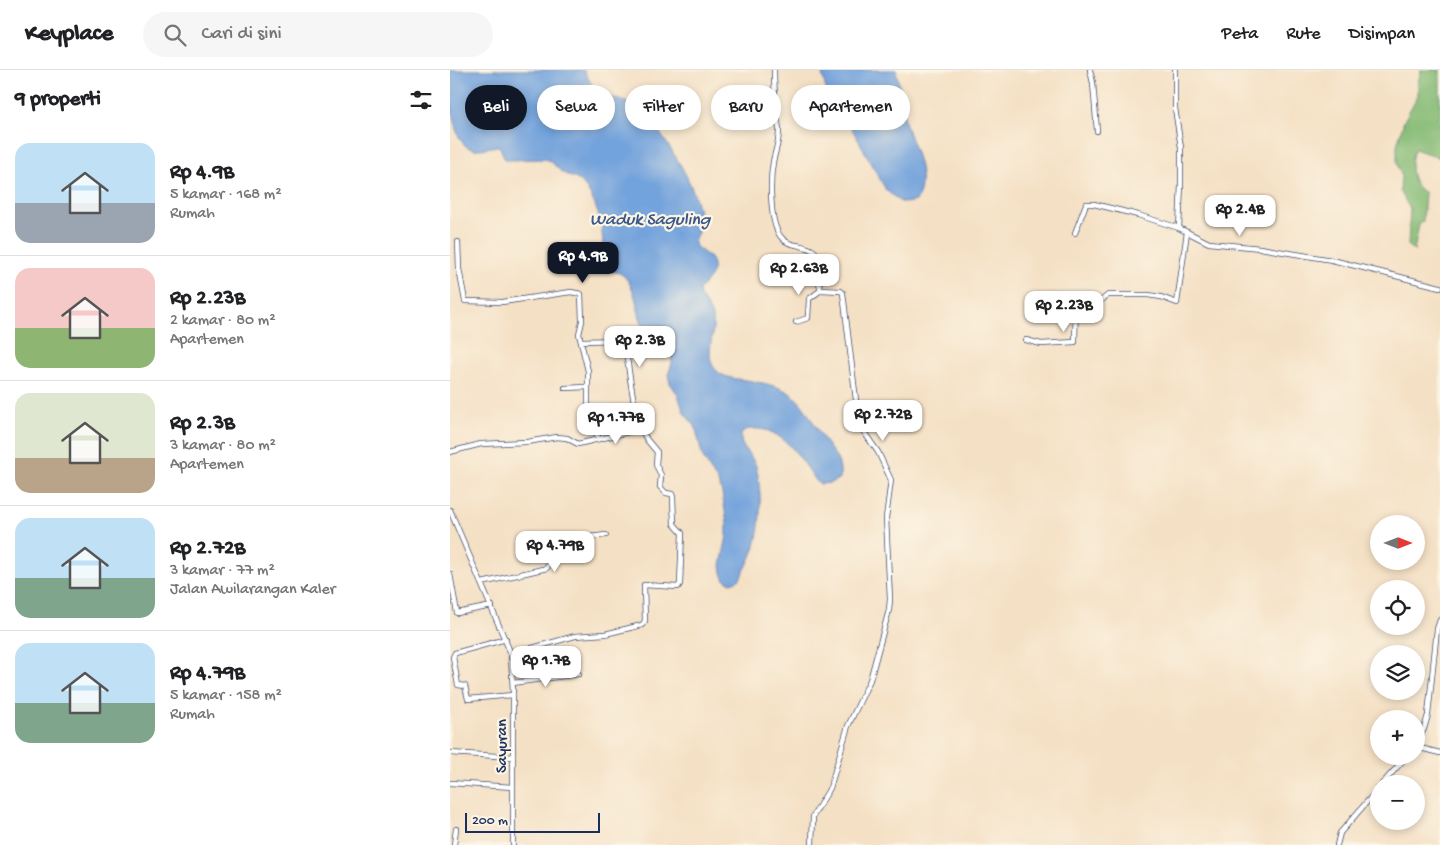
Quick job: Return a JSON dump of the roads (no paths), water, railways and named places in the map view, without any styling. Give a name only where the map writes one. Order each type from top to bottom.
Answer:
[{"type":"street","points":[[774,70],[775,85]]},
{"type":"street","points":[[1090,70],[1097,131]]},
{"type":"street","points":[[1175,70],[1182,185],[1179,228]]},
{"type":"street","points":[[779,130],[770,187],[778,234],[789,243],[811,248],[815,252],[819,272],[819,287],[821,290]]},
{"type":"street","points":[[1075,233],[1086,204],[1094,204],[1179,228],[1209,243],[1269,249],[1332,260],[1440,288]]},
{"type":"street","points":[[1053,306],[1056,300],[1103,300],[1107,295],[1120,294],[1161,297],[1177,303],[1187,232]]},
{"type":"street","points":[[458,242],[458,269],[465,301],[502,302],[570,292],[580,293],[582,321],[579,331],[588,371],[588,408],[595,424],[598,439]]},
{"type":"street","points":[[796,322],[808,318],[809,299],[821,290],[839,290],[843,293],[859,425],[878,452],[891,480],[886,518],[889,610],[870,680],[848,726],[830,788],[813,816],[812,845]]},
{"type":"street","points":[[1026,340],[1038,344],[1075,342],[1076,301]]},
{"type":"street","points":[[511,654],[575,636],[605,634],[642,625],[645,621],[644,585],[678,587],[680,584],[682,533],[674,524],[673,495],[666,493],[660,487],[661,474],[656,465],[657,452],[641,429],[624,341],[581,341]]},
{"type":"street","points":[[565,388],[587,387]]},
{"type":"street","points":[[450,452],[493,442],[528,442],[562,437],[578,444],[641,429]]},
{"type":"street","name":"Sayuran","points":[[450,510],[511,654],[513,683],[513,845]]},
{"type":"street","points":[[482,583],[547,568],[549,564],[548,542],[606,535]]},
{"type":"street","points":[[450,574],[457,613],[492,606]]},
{"type":"street","points":[[1425,725],[1436,629],[1440,620]]},
{"type":"street","points":[[506,639],[455,653],[454,662],[458,685],[465,686],[468,699],[513,695]]},
{"type":"street","points":[[513,683],[579,674]]},
{"type":"street","points":[[1425,749],[1440,753]]},
{"type":"street","points":[[450,753],[513,757]]},
{"type":"street","points":[[1390,775],[1399,765]]},
{"type":"street","points":[[450,783],[513,787]]},
{"type":"street","points":[[1337,845],[1340,833],[1370,798]]},
{"type":"street","points":[[454,845],[456,829]]},
{"type":"water","name":"Waduk Saguling","points":[[450,70],[584,70],[592,85],[537,85],[537,130],[615,130],[615,98],[625,101],[625,130],[659,130],[680,163],[695,195],[698,207],[700,223],[694,244],[713,263],[710,276],[699,290],[713,320],[710,353],[713,366],[727,377],[763,383],[786,391],[794,396],[801,403],[836,456],[840,471],[840,478],[831,483],[821,484],[817,482],[790,446],[773,433],[748,429],[742,432],[742,444],[756,466],[760,508],[757,540],[739,580],[731,583],[725,580],[722,573],[721,565],[727,536],[727,523],[722,493],[719,484],[703,458],[695,426],[684,413],[678,395],[670,383],[668,375],[672,363],[666,330],[661,326],[646,331],[629,282],[622,274],[602,268],[602,230],[598,213],[588,190],[581,182],[563,173],[548,160],[508,160],[504,158],[500,147],[497,146],[474,149],[466,146],[460,139],[456,129],[450,91]]},
{"type":"water","points":[[821,70],[896,70],[899,85],[825,85]]},
{"type":"water","points":[[853,130],[908,130],[921,172],[920,192],[916,201],[905,203],[899,201],[886,190]]}]
